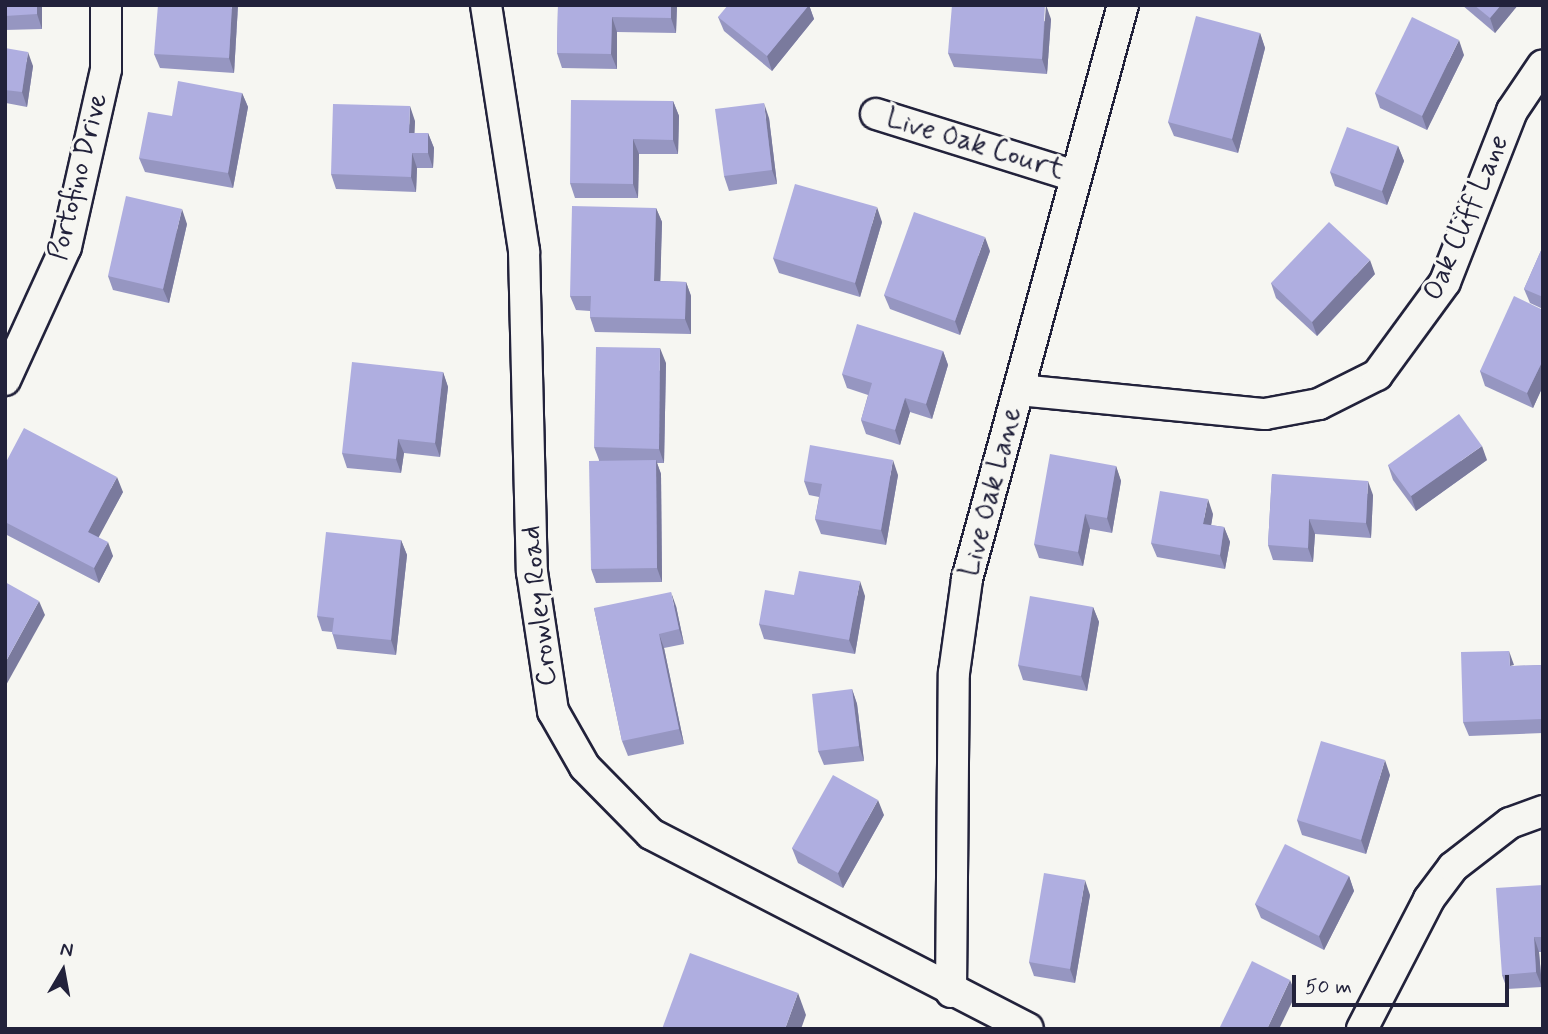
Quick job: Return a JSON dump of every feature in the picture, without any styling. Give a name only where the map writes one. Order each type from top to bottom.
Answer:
[{"type":"street","name":"Portofino Drive","points":[[5,380],[66,247],[106,69],[106,5]]},
{"type":"street","name":"Crowley Road","points":[[486,5],[524,251],[532,572],[553,711],[584,767],[651,834],[951,992],[1028,1029]]},
{"type":"street","name":"Live Oak Lane","points":[[951,992],[954,673],[988,485],[1019,390],[1075,176],[1124,5]]},
{"type":"street","name":"Oak Cliff Lane","points":[[1019,390],[1265,414],[1319,404],[1377,374],[1445,282],[1511,111],[1543,65]]},
{"type":"street","name":"Live Oak Court","points":[[876,114],[1075,176]]},
{"type":"street","points":[[1362,1029],[1429,899],[1453,867],[1510,823],[1543,811]]},
{"type":"building","points":[[5,5],[37,5],[37,14],[5,16]]},
{"type":"building","points":[[158,5],[232,5],[229,58],[154,54]]},
{"type":"building","points":[[558,5],[671,5],[671,18],[612,17],[611,54],[557,53]]},
{"type":"building","points":[[728,5],[809,5],[767,56],[718,17]]},
{"type":"building","points":[[952,5],[1045,5],[1042,59],[948,53]]},
{"type":"building","points":[[1474,5],[1501,5],[1490,18]]},
{"type":"building","points":[[1196,16],[1260,33],[1232,139],[1168,122]]},
{"type":"building","points":[[1412,17],[1459,40],[1422,116],[1375,93]]},
{"type":"building","points":[[5,48],[28,52],[22,92],[5,90]]},
{"type":"building","points":[[178,81],[242,93],[228,173],[139,158],[148,112],[172,116]]},
{"type":"building","points":[[571,100],[673,101],[673,140],[633,139],[633,184],[570,183]]},
{"type":"building","points":[[764,103],[772,170],[724,176],[715,109]]},
{"type":"building","points":[[333,104],[410,106],[409,133],[428,133],[428,153],[412,153],[411,177],[331,174]]},
{"type":"building","points":[[1347,127],[1398,146],[1382,191],[1330,172]]},
{"type":"building","points":[[795,184],[877,207],[855,283],[773,258]]},
{"type":"building","points":[[126,196],[182,209],[163,289],[108,276]]},
{"type":"building","points":[[572,206],[656,208],[654,281],[686,282],[685,319],[590,317],[591,296],[570,296]]},
{"type":"building","points":[[914,212],[985,237],[955,321],[884,295]]},
{"type":"building","points":[[1329,222],[1370,260],[1312,322],[1271,283]]},
{"type":"building","points":[[1543,246],[1543,297],[1524,289]]},
{"type":"building","points":[[1514,296],[1543,310],[1543,360],[1527,393],[1480,371]]},
{"type":"building","points":[[857,324],[943,351],[926,404],[905,398],[895,430],[861,420],[872,383],[842,374]]},
{"type":"building","points":[[596,347],[660,348],[659,449],[594,447]]},
{"type":"building","points":[[352,362],[443,372],[435,443],[398,439],[396,459],[342,453]]},
{"type":"building","points":[[1459,414],[1482,446],[1411,496],[1388,465]]},
{"type":"building","points":[[24,428],[117,477],[88,532],[108,542],[94,568],[5,522],[5,464]]},
{"type":"building","points":[[810,445],[893,460],[881,530],[815,519],[822,484],[804,481]]},
{"type":"building","points":[[1050,454],[1116,466],[1107,518],[1085,514],[1078,552],[1034,544]]},
{"type":"building","points":[[656,460],[657,568],[591,569],[589,461]]},
{"type":"building","points":[[1272,474],[1368,481],[1366,523],[1309,519],[1308,548],[1268,545]]},
{"type":"building","points":[[1160,491],[1208,499],[1203,524],[1224,527],[1220,555],[1151,543]]},
{"type":"building","points":[[326,532],[401,540],[391,640],[332,634],[334,618],[317,616]]},
{"type":"building","points":[[799,571],[860,581],[849,640],[759,624],[765,590],[794,595]]},
{"type":"building","points":[[5,582],[39,601],[5,663]]},
{"type":"building","points":[[671,592],[679,629],[659,634],[679,729],[622,741],[594,608]]},
{"type":"building","points":[[1030,596],[1093,607],[1081,676],[1018,665]]},
{"type":"building","points":[[1509,651],[1510,666],[1543,665],[1543,719],[1463,722],[1461,652]]},
{"type":"building","points":[[852,689],[859,746],[818,751],[812,694]]},
{"type":"building","points":[[1321,741],[1385,760],[1361,840],[1297,820]]},
{"type":"building","points":[[833,775],[878,800],[838,873],[792,848]]},
{"type":"building","points":[[1285,844],[1349,876],[1319,936],[1255,904]]},
{"type":"building","points":[[1044,873],[1085,880],[1070,969],[1029,962]]},
{"type":"building","points":[[1543,885],[1543,937],[1534,937],[1536,972],[1502,975],[1496,888]]},
{"type":"building","points":[[690,953],[798,993],[785,1029],[662,1029]]},
{"type":"building","points":[[1252,961],[1290,980],[1267,1029],[1219,1029]]}]
